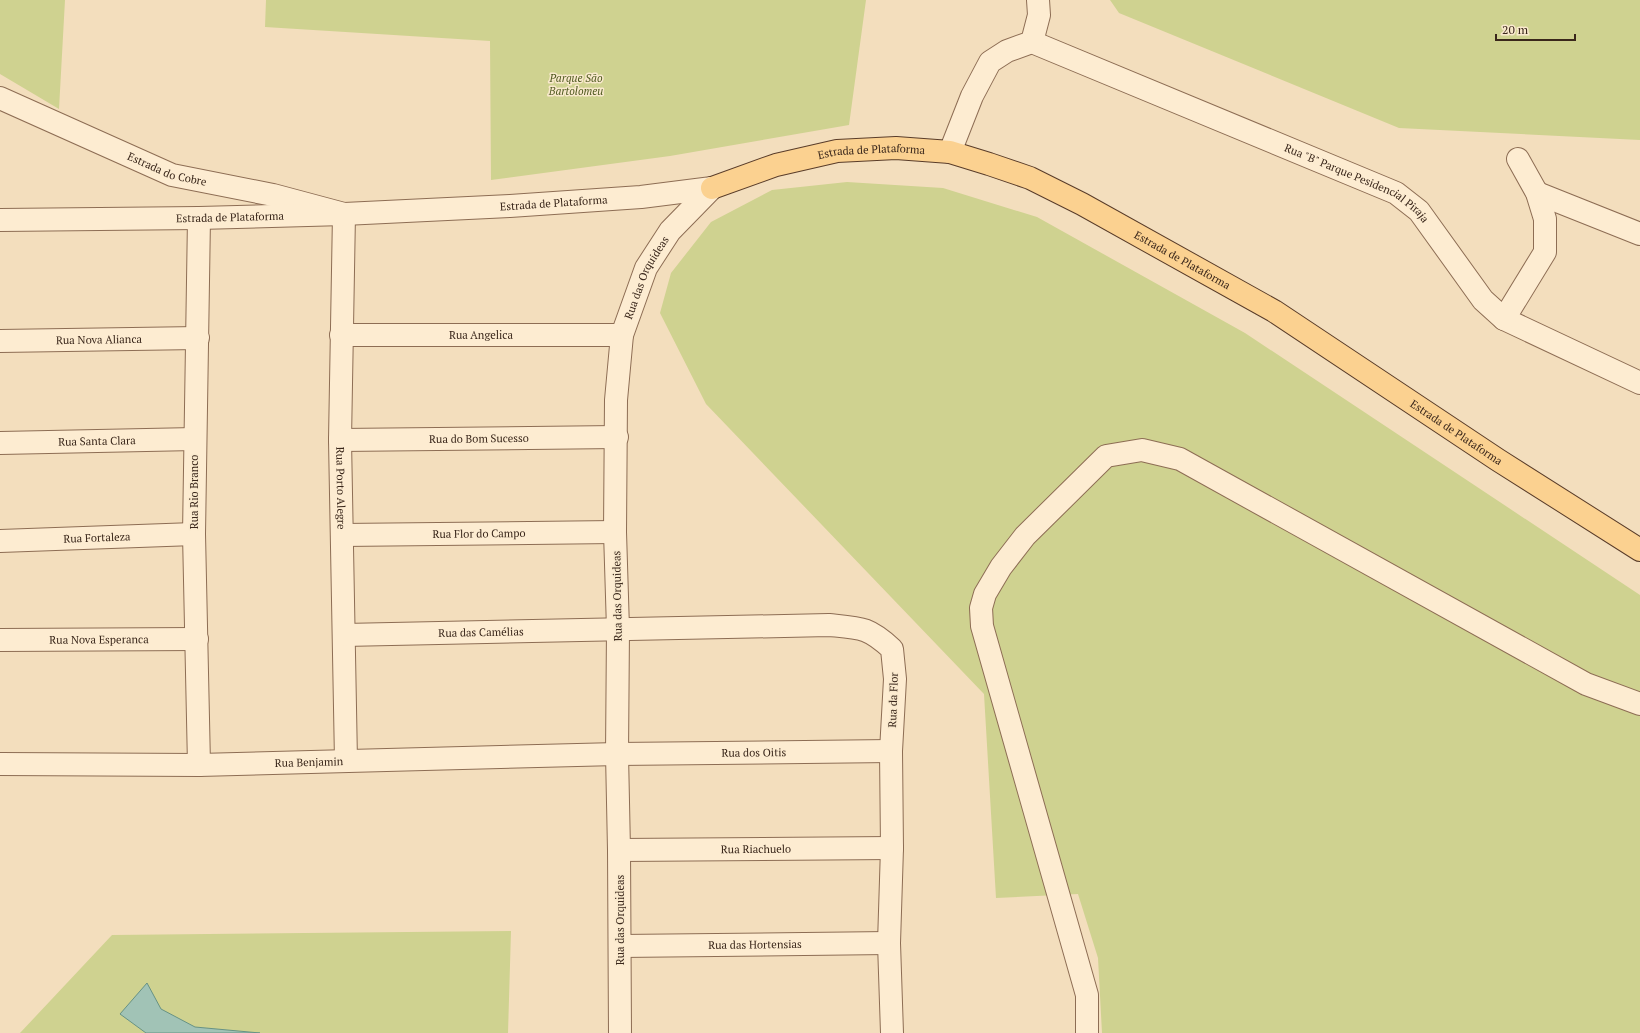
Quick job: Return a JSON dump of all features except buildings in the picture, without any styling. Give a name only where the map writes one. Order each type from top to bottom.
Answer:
[{"type":"main road","name":"Estrada de Plataforma","points":[[712,188],[776,165],[837,151],[896,148],[950,152],[1030,178],[1076,200],[1274,311],[1498,460],[1640,550]]},
{"type":"street","points":[[950,152],[972,96],[990,62],[1007,51],[1032,42],[1039,15],[1038,0]]},
{"type":"street","name":"Rua \"B\" Parque Pesidencial Piraja","points":[[1032,42],[1396,193],[1419,211],[1483,300],[1504,319],[1640,382]]},
{"type":"street","name":"Estrada do Cobre","points":[[0,98],[172,175],[273,195],[344,214]]},
{"type":"street","points":[[1504,319],[1545,252],[1545,219],[1537,193],[1518,159]]},
{"type":"street","name":"Estrada de Plataforma","points":[[0,220],[199,218],[344,214],[633,198],[712,188]]},
{"type":"street","name":"Rua das Orquideas","points":[[620,1033],[617,754],[618,629],[615,532],[617,437],[616,400],[622,335],[646,268],[670,231],[712,188]]},
{"type":"street","points":[[1537,193],[1640,234]]},
{"type":"street","name":"Rua Porto Alegre","points":[[344,214],[340,440],[346,761]]},
{"type":"street","name":"Rua Rio Branco","points":[[199,218],[194,534],[199,765]]},
{"type":"street","name":"Rua Angelica","points":[[341,335],[622,335]]},
{"type":"street","name":"Rua Nova Alianca","points":[[0,341],[198,338]]},
{"type":"street","name":"Rua do Bom Sucesso","points":[[340,440],[617,437]]},
{"type":"street","name":"Rua Santa Clara","points":[[0,444],[195,439]]},
{"type":"street","points":[[1087,1033],[1087,995],[982,626],[981,608],[985,594],[1001,567],[1025,536],[1106,456],[1142,450],[1180,459],[1586,684],[1640,704]]},
{"type":"street","name":"Rua Flor do Campo","points":[[342,535],[615,532]]},
{"type":"street","name":"Rua Fortaleza","points":[[0,541],[194,534]]},
{"type":"street","name":"Rua da Flor","points":[[618,629],[829,625],[860,627],[878,636],[892,649],[895,679],[891,751],[892,848],[889,943],[892,1033]]},
{"type":"street","name":"Rua das Camélias","points":[[344,635],[618,629]]},
{"type":"street","name":"Rua Nova Esperanca","points":[[0,640],[197,639]]},
{"type":"street","name":"Rua dos Oitis","points":[[617,754],[891,751]]},
{"type":"street","name":"Rua Benjamin","points":[[0,764],[199,765],[617,754]]},
{"type":"street","name":"Rua Riachuelo","points":[[619,850],[892,848]]},
{"type":"street","name":"Rua das Hortensias","points":[[620,946],[889,943]]},
{"type":"green space","points":[[0,0],[65,0],[59,109],[0,74]]},
{"type":"green space","name":"Parque São Bartolomeu","points":[[266,0],[866,0],[849,125],[670,156],[491,180],[490,41],[265,27]]},
{"type":"green space","points":[[1110,0],[1640,0],[1640,140],[1399,128],[1119,13]]},
{"type":"green space","points":[[847,182],[943,188],[1037,217],[1245,333],[1640,595],[1640,1033],[1102,1033],[1098,958],[1078,894],[996,898],[984,694],[706,404],[660,313],[671,273],[711,222],[772,190]]},
{"type":"green space","points":[[511,931],[508,1033],[20,1033],[112,935]]},
{"type":"shaded area","points":[[147,983],[161,1009],[195,1027],[260,1033],[146,1033],[120,1014]]}]
